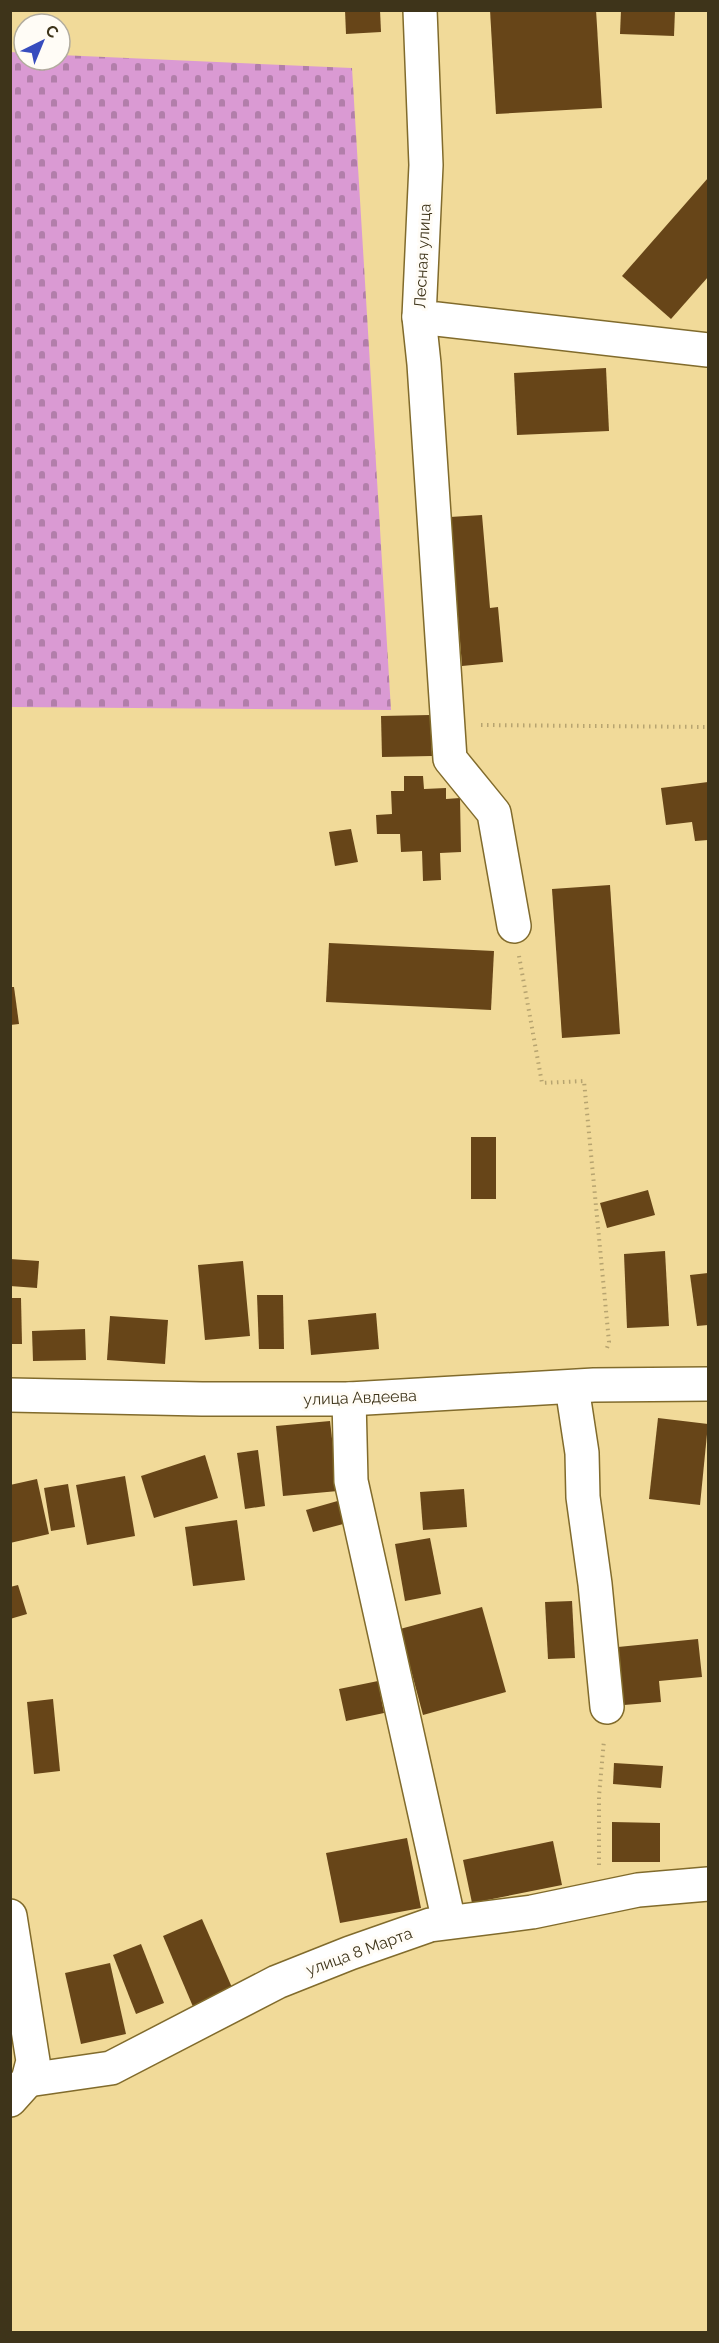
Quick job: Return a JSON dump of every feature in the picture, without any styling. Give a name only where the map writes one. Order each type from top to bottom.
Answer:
[{"type":"street","name":"Лесная улица","points":[[420,10],[426,165],[419,317],[705,345]]},
{"type":"street","points":[[419,317],[425,376],[450,759],[494,813],[514,926]]},
{"type":"street","name":"улица Авдеева","points":[[10,1395],[349,1399],[583,1386],[708,1384]]},
{"type":"street","points":[[583,1386],[583,1497],[595,1584],[607,1707]]},
{"type":"street","points":[[349,1399],[351,1481],[449,1922]]},
{"type":"street","name":"улица 8 Марта","points":[[20,2090],[111,2068],[277,1982],[430,1924],[532,1912],[638,1890],[708,1884]]},
{"type":"street","points":[[10,1916],[33,2061],[20,2090]]},
{"type":"path","points":[[448,725],[708,727]]},
{"type":"path","points":[[514,926],[542,1083],[584,1081],[609,1342],[583,1386]]},
{"type":"path","points":[[603,1897],[599,1877],[599,1796],[607,1707]]},
{"type":"green space","points":[[11,52],[12,72],[72,72],[72,56],[352,68],[391,710],[11,707]]},
{"type":"building","points":[[345,10],[380,10],[381,32],[346,34]]},
{"type":"building","points":[[490,10],[596,10],[602,108],[496,114]]},
{"type":"building","points":[[621,10],[675,10],[674,36],[620,34]]},
{"type":"building","points":[[708,178],[708,277],[671,319],[622,276]]},
{"type":"building","points":[[606,368],[609,431],[517,435],[514,373]]},
{"type":"building","points":[[482,515],[490,608],[498,607],[503,662],[462,666],[450,517]]},
{"type":"building","points":[[430,715],[432,756],[382,757],[381,716]]},
{"type":"building","points":[[404,776],[423,776],[424,789],[446,788],[446,799],[460,798],[461,852],[440,853],[441,880],[423,881],[422,851],[401,852],[400,834],[377,834],[376,815],[392,814],[391,791],[404,791]]},
{"type":"building","points":[[708,782],[708,840],[695,841],[692,822],[666,825],[661,788]]},
{"type":"building","points":[[351,829],[358,862],[335,866],[329,832]]},
{"type":"building","points":[[610,885],[620,1034],[562,1038],[552,889]]},
{"type":"building","points":[[329,943],[494,951],[491,1010],[326,1002]]},
{"type":"building","points":[[10,987],[14,987],[19,1024],[10,1025]]},
{"type":"building","points":[[471,1137],[496,1137],[496,1199],[471,1199]]},
{"type":"building","points":[[648,1190],[655,1215],[607,1228],[600,1203]]},
{"type":"building","points":[[665,1251],[669,1326],[627,1328],[624,1254]]},
{"type":"building","points":[[10,1259],[39,1261],[37,1288],[10,1286]]},
{"type":"building","points":[[243,1261],[250,1336],[205,1340],[198,1265]]},
{"type":"building","points":[[708,1273],[708,1325],[697,1326],[690,1275]]},
{"type":"building","points":[[257,1295],[283,1295],[284,1349],[259,1349]]},
{"type":"building","points":[[10,1298],[21,1298],[22,1344],[10,1344]]},
{"type":"building","points":[[376,1313],[379,1349],[311,1355],[308,1320]]},
{"type":"building","points":[[110,1316],[168,1320],[165,1364],[107,1360]]},
{"type":"building","points":[[85,1329],[86,1360],[33,1361],[32,1331]]},
{"type":"building","points":[[658,1418],[708,1424],[700,1505],[649,1499]]},
{"type":"building","points":[[330,1421],[338,1491],[283,1496],[276,1426]]},
{"type":"building","points":[[258,1450],[265,1506],[245,1509],[237,1453]]},
{"type":"building","points":[[205,1455],[218,1498],[154,1518],[141,1476]]},
{"type":"building","points":[[125,1476],[135,1536],[87,1545],[76,1485]]},
{"type":"building","points":[[37,1479],[49,1534],[10,1543],[10,1485]]},
{"type":"building","points":[[68,1484],[75,1527],[51,1531],[44,1488]]},
{"type":"building","points":[[464,1489],[467,1527],[423,1530],[420,1492]]},
{"type":"building","points":[[341,1500],[347,1523],[313,1532],[306,1510]]},
{"type":"building","points":[[237,1520],[245,1580],[193,1586],[185,1527]]},
{"type":"building","points":[[430,1538],[441,1594],[405,1601],[395,1544]]},
{"type":"building","points":[[18,1585],[27,1614],[10,1619],[10,1587]]},
{"type":"building","points":[[572,1601],[575,1658],[548,1659],[545,1602]]},
{"type":"building","points":[[482,1607],[506,1692],[423,1715],[400,1629]]},
{"type":"building","points":[[698,1639],[702,1677],[659,1681],[661,1702],[624,1705],[618,1647]]},
{"type":"building","points":[[378,1681],[384,1713],[346,1721],[339,1689]]},
{"type":"building","points":[[53,1699],[60,1771],[34,1774],[27,1702]]},
{"type":"building","points":[[614,1763],[663,1766],[661,1788],[613,1784]]},
{"type":"building","points":[[612,1822],[660,1823],[660,1862],[612,1862]]},
{"type":"building","points":[[407,1838],[421,1908],[340,1923],[326,1853]]},
{"type":"building","points":[[553,1841],[562,1885],[472,1903],[463,1860]]},
{"type":"building","points":[[202,1919],[234,1992],[194,2009],[163,1936]]},
{"type":"building","points":[[141,1944],[164,2003],[136,2014],[113,1955]]},
{"type":"building","points":[[110,1963],[126,2034],[81,2044],[65,1973]]}]
